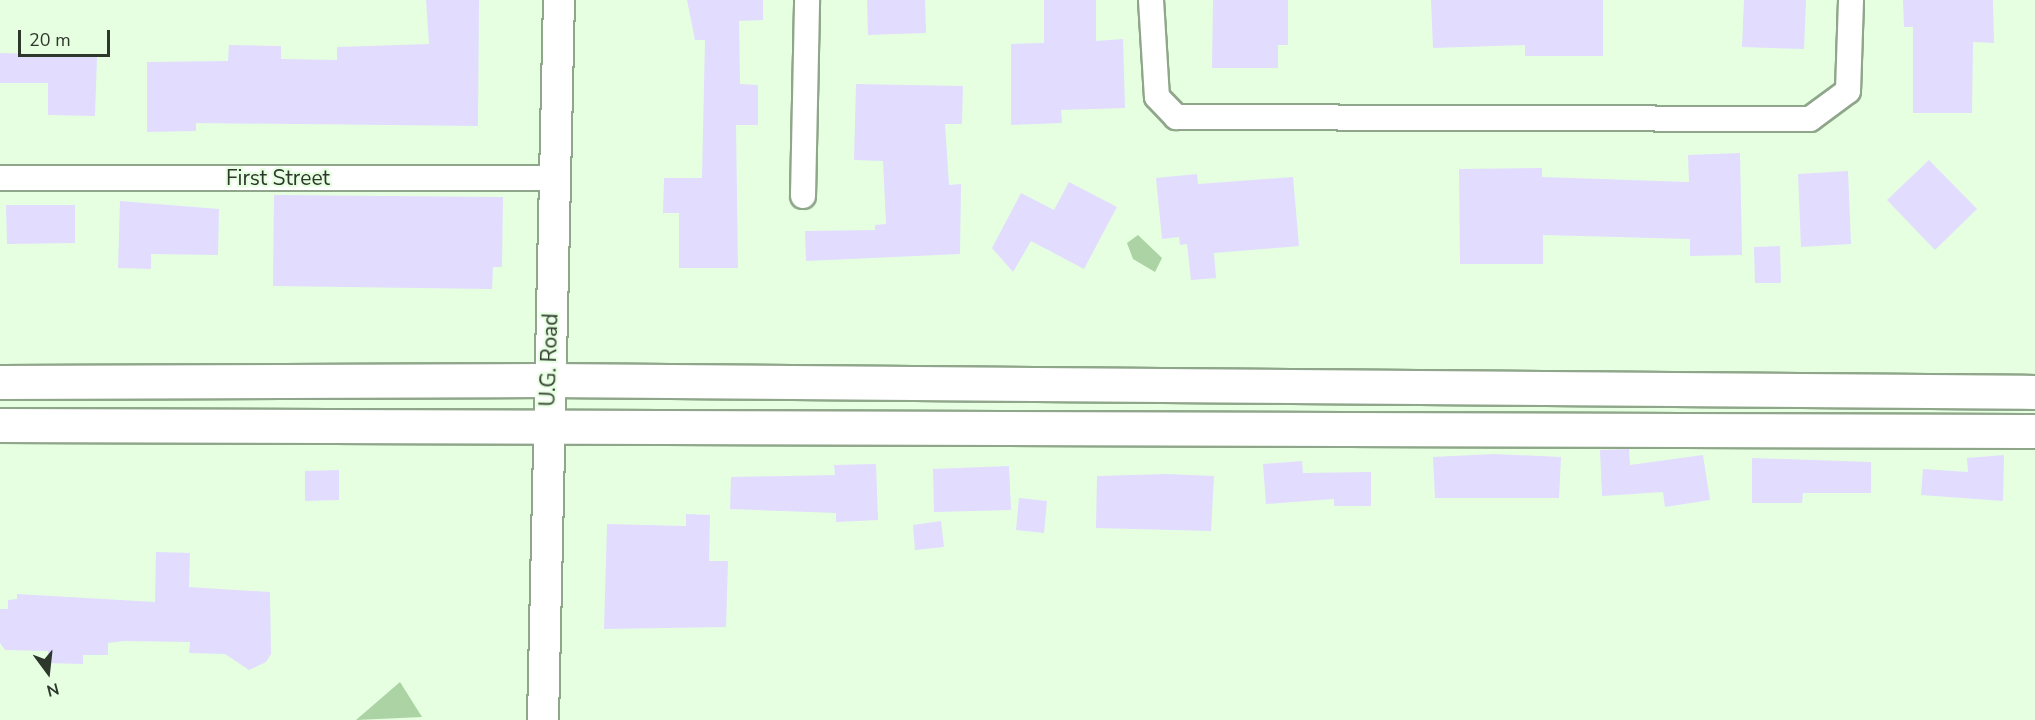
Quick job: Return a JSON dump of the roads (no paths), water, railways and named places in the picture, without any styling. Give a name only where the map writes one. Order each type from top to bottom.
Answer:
[{"type":"main road","points":[[0,382],[548,380],[2035,392]]},
{"type":"main road","points":[[0,425],[2035,431]]},
{"type":"street","name":"U.G. Road","points":[[543,720],[548,380],[560,0]]},
{"type":"street","points":[[803,196],[807,0]]},
{"type":"street","points":[[1151,0],[1157,97],[1176,117],[1810,119],[1848,91],[1851,0]]},
{"type":"street","name":"First Street","points":[[0,178],[556,178]]}]
